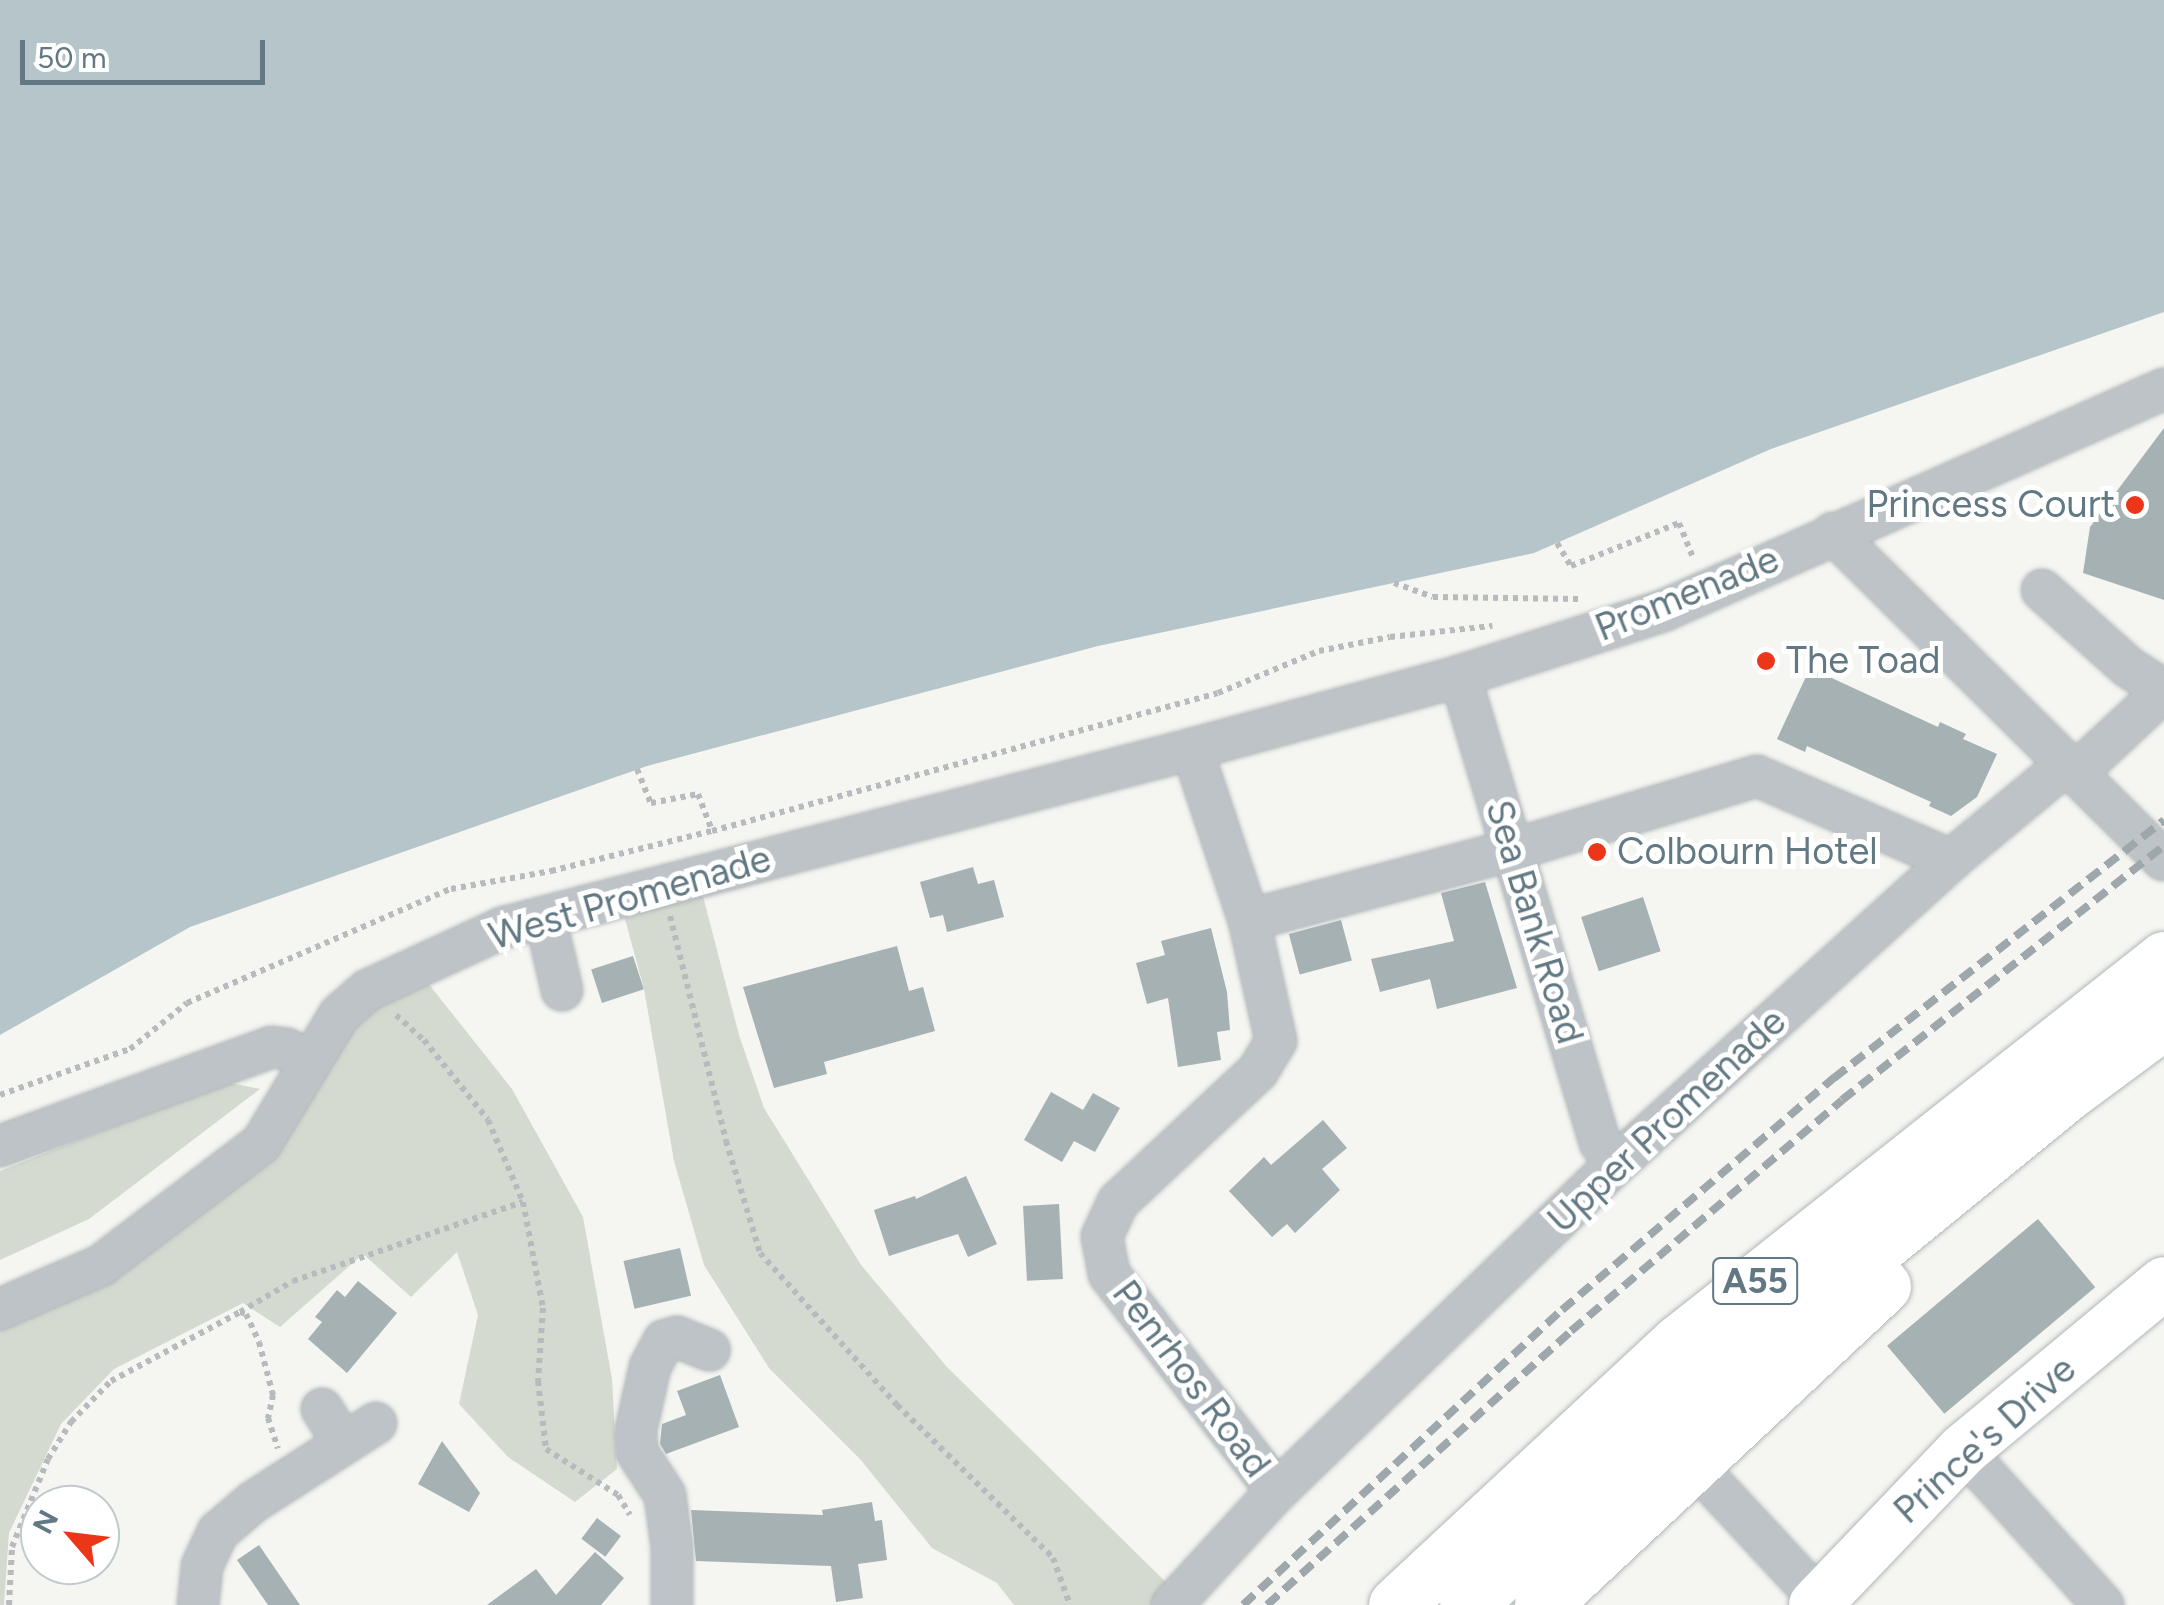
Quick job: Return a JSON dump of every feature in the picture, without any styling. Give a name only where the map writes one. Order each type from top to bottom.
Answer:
[{"type":"highway","name":"A55","points":[[1467,1605],[1710,1384],[2068,1092],[2154,987]]},
{"type":"highway","name":"A55","points":[[1396,1605],[1679,1342],[2154,987]]},
{"type":"highway","points":[[1542,1605],[1955,1219],[2068,1092]]},
{"type":"main road","name":"Prince's Drive","points":[[1817,1603],[1963,1450],[2164,1283]]},
{"type":"street","name":"Promenade","points":[[1192,749],[1460,676],[1666,610],[2164,389]]},
{"type":"street","points":[[1834,533],[2164,860]]},
{"type":"street","points":[[2042,590],[2128,667],[2164,691]]},
{"type":"street","name":"Sea Bank Road","points":[[1460,676],[1600,1142],[1616,1165]]},
{"type":"street","name":"Upper Promenade","points":[[1172,1605],[1277,1491],[1616,1165],[1951,860],[2072,768],[2164,691]]},
{"type":"street","name":"West Promenade","points":[[0,1309],[100,1266],[261,1144],[289,1104],[308,1060],[340,1015],[368,990],[502,928],[1192,749]]},
{"type":"street","name":"Penrhos Road","points":[[1192,749],[1250,920],[1276,1041],[1258,1072],[1118,1202],[1102,1237],[1109,1274],[1277,1491]]},
{"type":"street","points":[[1250,920],[1512,850],[1757,776],[1951,860]]},
{"type":"street","points":[[544,917],[562,990]]},
{"type":"street","points":[[0,1146],[272,1047],[287,1049],[308,1060]]},
{"type":"street","points":[[672,1605],[672,1546],[665,1495],[637,1452],[636,1430],[650,1367],[664,1341],[677,1337],[709,1350]]},
{"type":"street","points":[[198,1605],[202,1566],[218,1532],[295,1474],[347,1425]]},
{"type":"street","points":[[1963,1450],[2103,1605]]},
{"type":"street","points":[[1716,1488],[1817,1603]]},
{"type":"path","points":[[1558,542],[1571,566],[1679,523],[1693,558]]},
{"type":"path","points":[[1676,566],[1705,552]]},
{"type":"path","points":[[1394,583],[1433,597],[1589,602],[1577,612]]},
{"type":"path","points":[[0,1095],[130,1049],[187,1003],[451,889],[552,871],[712,832],[1218,693],[1318,651],[1390,637],[1506,624]]},
{"type":"path","points":[[637,769],[651,803],[698,794],[712,832]]},
{"type":"path","points":[[662,886],[726,1141],[760,1253],[897,1405],[1053,1558],[1070,1605]]},
{"type":"path","points":[[368,990],[424,1040],[488,1120],[523,1202],[543,1308],[538,1380],[546,1449],[618,1495],[637,1529]]},
{"type":"path","points":[[9,1605],[12,1547],[48,1459],[71,1422],[110,1380],[293,1281],[523,1202]]},
{"type":"path","points":[[240,1312],[246,1314],[259,1342],[273,1395],[268,1418],[272,1440],[295,1474]]},
{"type":"shaded area","points":[[0,0],[2164,0],[2164,312],[1771,449],[1534,553],[1098,646],[647,766],[190,927],[0,1035]]},
{"type":"shaded area","points":[[698,877],[739,1035],[764,1108],[861,1265],[947,1367],[1180,1596],[1172,1605],[1014,1605],[997,1583],[932,1548],[860,1459],[769,1368],[704,1265],[674,1161],[644,989],[619,897]]},
{"type":"shaded area","points":[[416,968],[512,1089],[583,1217],[612,1379],[617,1469],[575,1502],[508,1457],[459,1404],[478,1315],[457,1252],[411,1297],[363,1254],[280,1327],[243,1303],[114,1369],[61,1424],[32,1485],[20,1485],[20,1510],[9,1533],[4,1605],[0,1605],[0,1309],[261,1144],[309,1060]]},
{"type":"shaded area","points":[[226,1082],[260,1089],[89,1219],[0,1260],[0,1171]]},
{"type":"building","name":"Princess Court","points":[[2164,428],[2164,600],[2083,573],[2090,527]]},
{"type":"building","points":[[1810,668],[1938,727],[1940,722],[1966,734],[1963,739],[1997,754],[1977,797],[1951,816],[1929,806],[1931,802],[1807,746],[1805,752],[1777,739]]},
{"type":"building","points":[[973,867],[978,884],[994,880],[1004,917],[947,932],[943,915],[930,918],[920,882]]},
{"type":"building","points":[[1485,882],[1517,988],[1437,1009],[1430,979],[1380,992],[1371,959],[1454,941],[1441,893]]},
{"type":"building","points":[[1643,897],[1661,951],[1599,971],[1581,917]]},
{"type":"building","points":[[1341,920],[1352,961],[1300,975],[1289,934]]},
{"type":"building","points":[[1211,928],[1227,992],[1230,1030],[1217,1032],[1221,1060],[1178,1067],[1168,998],[1147,1004],[1136,963],[1165,955],[1161,941]]},
{"type":"building","points":[[897,946],[909,991],[923,987],[935,1031],[824,1062],[827,1074],[774,1088],[743,987]]},
{"type":"building","points":[[633,956],[644,989],[602,1003],[591,970]]},
{"type":"building","points":[[1051,1092],[1083,1110],[1093,1093],[1120,1108],[1095,1152],[1074,1141],[1062,1162],[1024,1140]]},
{"type":"building","points":[[1323,1120],[1347,1148],[1322,1169],[1340,1190],[1295,1233],[1287,1224],[1272,1237],[1229,1191],[1264,1157],[1271,1165]]},
{"type":"building","points":[[966,1176],[997,1244],[968,1257],[958,1234],[889,1256],[874,1210],[915,1196],[916,1199]]},
{"type":"building","points":[[1059,1204],[1063,1279],[1027,1281],[1023,1206]]},
{"type":"building","points":[[2038,1219],[2095,1287],[1944,1414],[1887,1346]]},
{"type":"building","points":[[680,1248],[691,1296],[635,1309],[623,1261]]},
{"type":"building","points":[[358,1281],[397,1313],[347,1373],[308,1339],[322,1322],[315,1317],[337,1290],[345,1297]]},
{"type":"building","points":[[720,1375],[739,1427],[666,1454],[660,1444],[662,1424],[686,1415],[677,1391]]},
{"type":"building","points":[[442,1441],[480,1493],[469,1512],[418,1484]]},
{"type":"building","points":[[872,1502],[875,1521],[882,1520],[887,1560],[858,1564],[863,1598],[836,1602],[831,1566],[696,1561],[691,1510],[823,1515],[822,1510]]},
{"type":"building","points":[[597,1518],[621,1536],[605,1557],[581,1539]]},
{"type":"building","points":[[259,1545],[300,1605],[268,1605],[237,1560]]},
{"type":"building","points":[[595,1552],[624,1578],[601,1605],[487,1605],[536,1569],[556,1595]]},
{"type":"railway","points":[[1243,1605],[1562,1310],[1834,1078],[2164,820]]},
{"type":"railway","points":[[1267,1605],[1571,1331],[1842,1100],[2164,846]]},
{"type":"place","name":"Princess Court","points":[[2135,505]]},
{"type":"place","name":"The Toad","points":[[1766,661]]},
{"type":"place","name":"Colbourn Hotel","points":[[1597,852]]}]
